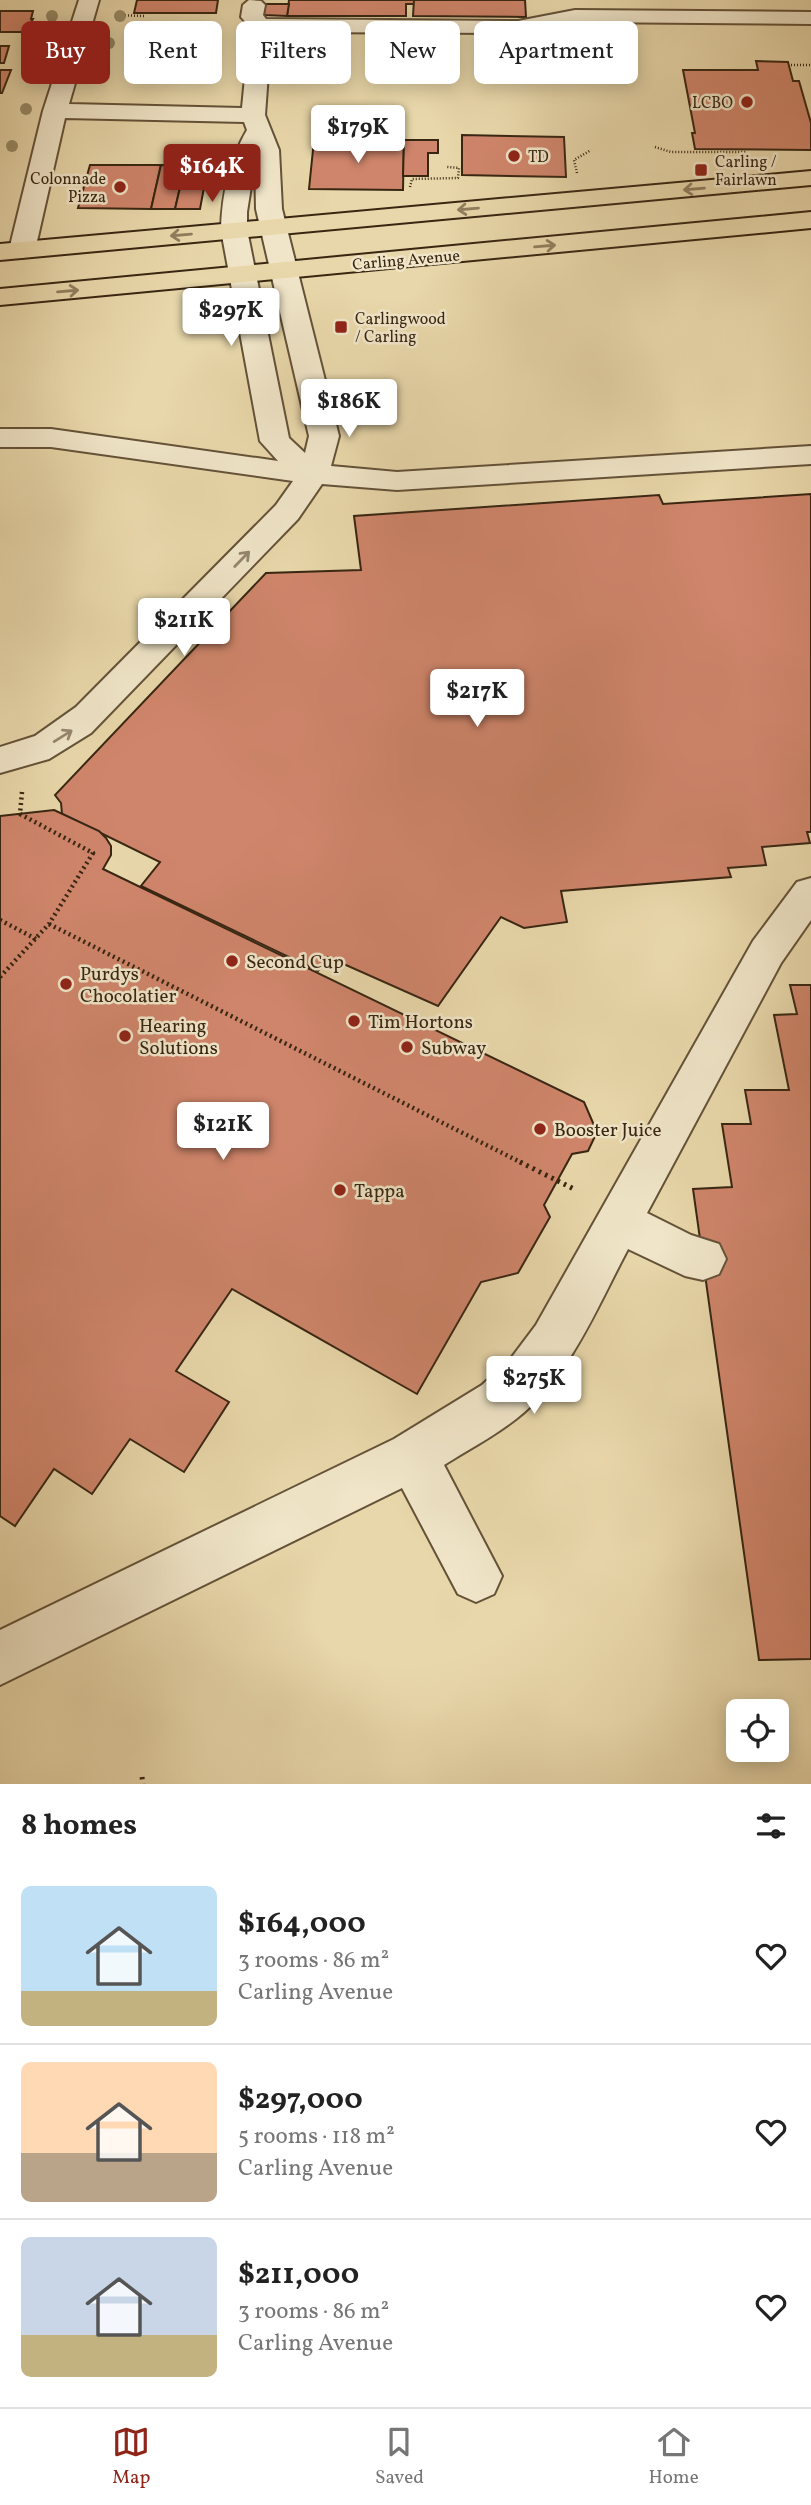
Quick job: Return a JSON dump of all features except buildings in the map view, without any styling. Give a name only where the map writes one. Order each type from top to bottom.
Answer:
[{"type":"main road","points":[[11,251],[811,178]]},
{"type":"main road","name":"Carling Avenue","points":[[0,297],[811,220]]},
{"type":"main road","points":[[608,240],[811,235]]},
{"type":"street","points":[[11,251],[89,0]]},
{"type":"street","points":[[255,0],[252,17],[256,21]]},
{"type":"street","points":[[351,26],[518,27],[575,16],[811,19]]},
{"type":"street","points":[[258,84],[256,123],[243,161],[234,212],[234,230],[275,441],[314,474]]},
{"type":"street","points":[[55,111],[256,123]]},
{"type":"street","points":[[0,760],[42,747],[79,724],[287,512],[314,474],[321,456],[324,436],[282,270],[269,209],[267,150],[256,123]]},
{"type":"street","points":[[0,438],[51,438],[258,469],[405,482],[811,455]]},
{"type":"street","points":[[0,1658],[412,1457],[499,1402],[529,1374],[575,1306],[767,952],[811,893]]},
{"type":"street","points":[[620,1222],[685,1255],[703,1259]]},
{"type":"street","points":[[412,1457],[476,1576]]},
{"type":"path","points":[[129,15],[144,16]]},
{"type":"path","points":[[791,65],[811,65]]},
{"type":"path","points":[[655,146],[671,152],[748,152]]},
{"type":"path","points":[[578,178],[574,160],[591,150]]},
{"type":"path","points":[[410,189],[412,179],[458,178],[459,168],[447,167]]},
{"type":"path","points":[[0,977],[49,923],[93,853],[20,814],[22,792]]},
{"type":"path","points":[[0,920],[36,939]]},
{"type":"path","points":[[49,923],[576,1190]]},
{"type":"place","name":"LCBO","points":[[747,102]]},
{"type":"place","name":"TD","points":[[514,156]]},
{"type":"place","name":"Carling / Fairlawn","points":[[701,170]]},
{"type":"place","name":"Colonnade Pizza","points":[[120,187]]},
{"type":"place","name":"Carlingwood / Carling","points":[[341,327]]},
{"type":"place","name":"Second Cup","points":[[232,961]]},
{"type":"place","name":"Purdys Chocolatier","points":[[66,984]]},
{"type":"place","name":"Tim Hortons","points":[[354,1021]]},
{"type":"place","name":"Hearing Solutions","points":[[125,1036]]},
{"type":"place","name":"Subway","points":[[407,1047]]},
{"type":"place","name":"Booster Juice","points":[[540,1129]]},
{"type":"place","name":"Tappa","points":[[340,1190]]}]
